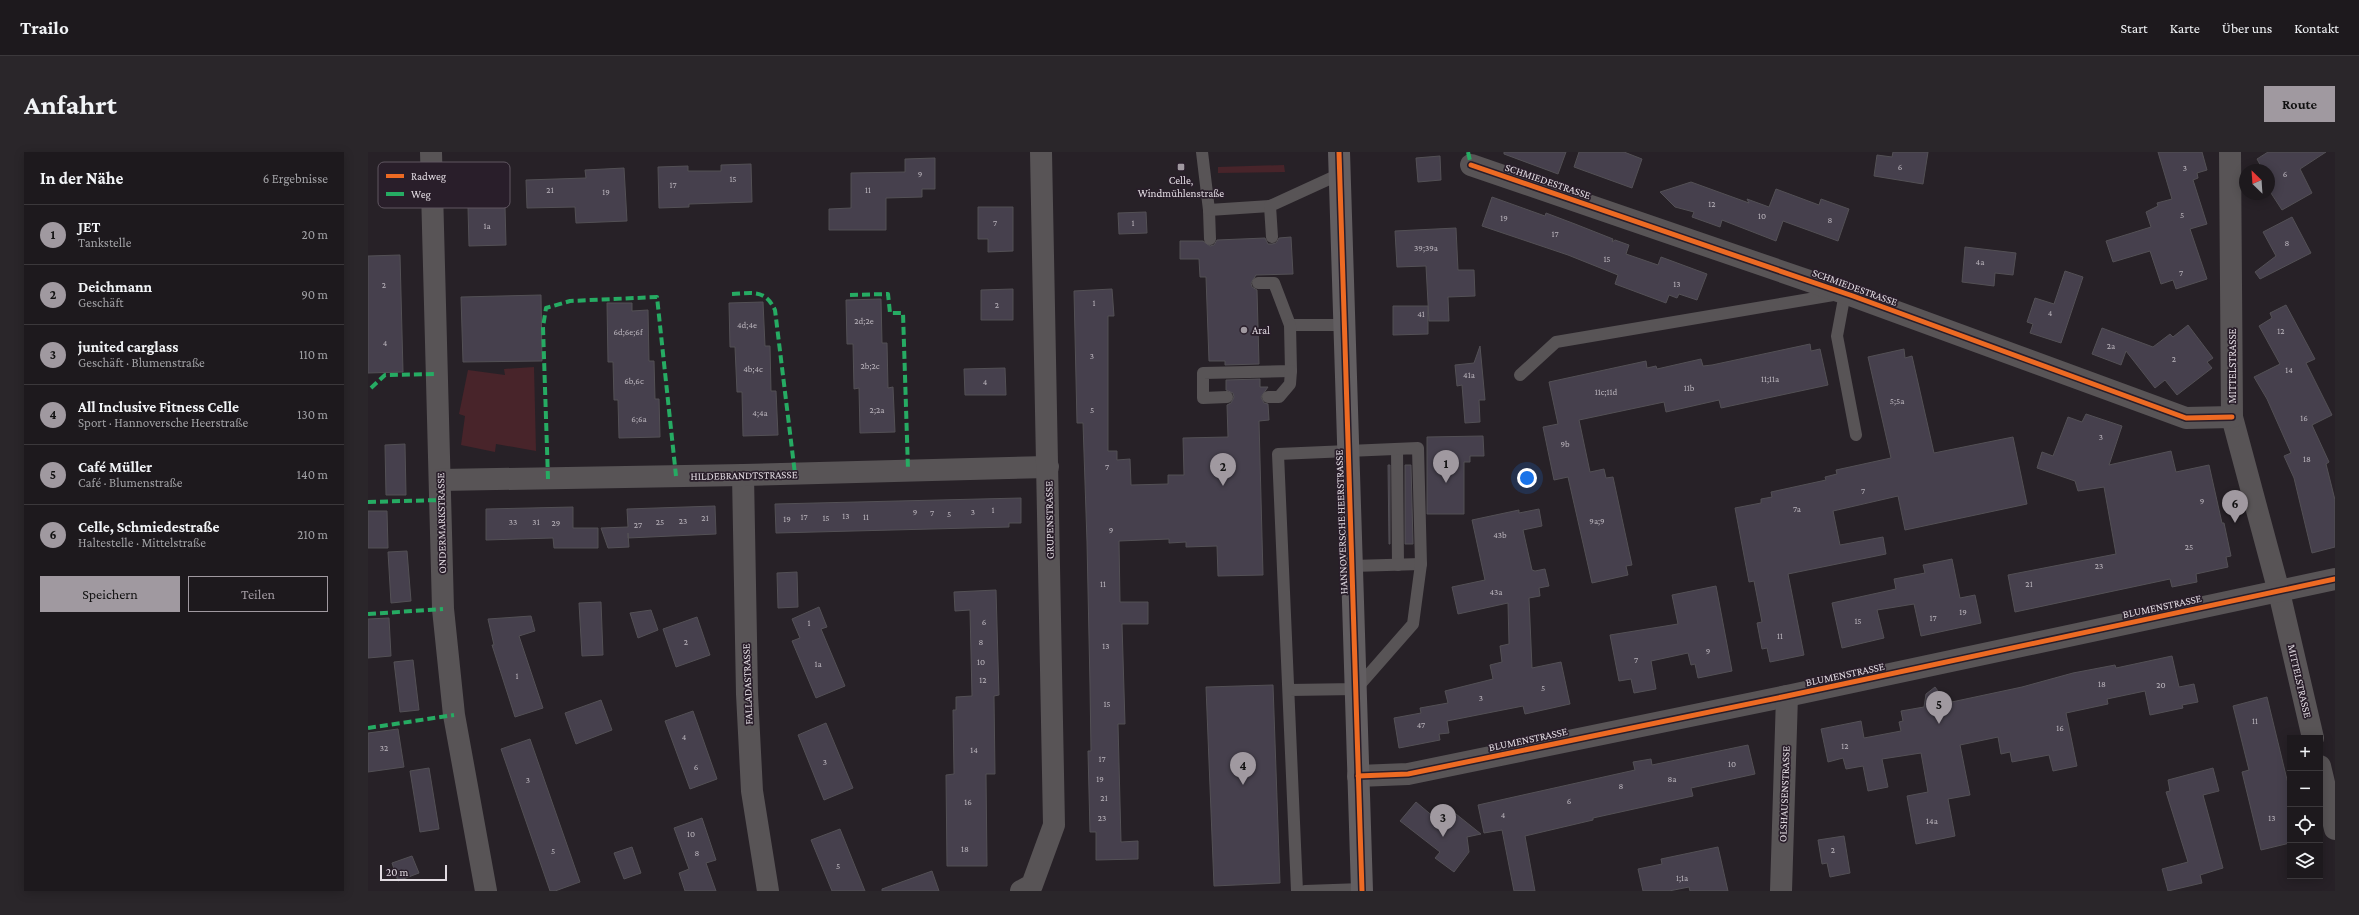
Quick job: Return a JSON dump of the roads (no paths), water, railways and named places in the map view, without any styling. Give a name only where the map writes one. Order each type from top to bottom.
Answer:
[{"type":"main road","name":"HANNOVERSCHE HEERSTRASSE","points":[[1339,152],[1362,890]]},
{"type":"street","name":"ONDERMARKSTRASSE","points":[[431,152],[431,162]]},
{"type":"street","name":"GRUPENSTRASSE","points":[[1026,888],[1054,825],[1041,152]]},
{"type":"street","name":"MITTELSTRASSE","points":[[2230,152],[2232,417],[2279,592],[2312,735]]},
{"type":"street","name":"SCHMIEDESTRASSE","points":[[1471,165],[1844,293],[2186,418],[2232,417]]},
{"type":"street","name":"ONDERMARKSTRASSE","points":[[433,208],[443,609],[454,715],[486,891]]},
{"type":"street","name":"HILDEBRANDTSTRASSE","points":[[440,480],[743,475],[1048,466]]},
{"type":"street","name":"FALLADASTRASSE","points":[[743,475],[747,694],[752,791],[768,891]]},
{"type":"street","name":"BLUMENSTRASSE","points":[[1358,776],[1408,774],[1787,696],[2335,579]]},
{"type":"street","name":"OLSHAUSENSTRASSE","points":[[1781,891],[1787,696]]},
{"type":"street","points":[[2321,771],[2335,829]]},
{"type":"lane","points":[[1202,152],[1209,210],[1210,239]]},
{"type":"lane","points":[[1209,210],[1270,206],[1340,174]]},
{"type":"lane","points":[[1270,206],[1272,237]]},
{"type":"lane","points":[[1258,283],[1274,279],[1290,325],[1290,384],[1279,397],[1268,397]]},
{"type":"lane","name":"SCHMIEDESTRASSE","points":[[1520,375],[1556,342],[1844,293],[1837,336],[1856,435]]},
{"type":"lane","points":[[1290,325],[1344,325]]},
{"type":"lane","points":[[1227,397],[1203,398],[1202,374],[1291,371]]},
{"type":"lane","points":[[1289,690],[1356,689],[1413,624],[1421,564],[1418,448],[1278,454],[1297,891]]},
{"type":"lane","points":[[1397,449],[1398,565]]},
{"type":"lane","points":[[1352,566],[1421,564]]},
{"type":"lane","points":[[1304,891],[1362,890]]},
{"type":"place","name":"Celle, Windmühlenstraße","points":[[1181,167]]},
{"type":"place","name":"Aral","points":[[1244,330]]},
{"type":"place","name":"JET","points":[[1446,483]]},
{"type":"place","name":"Deichmann","points":[[1223,486]]},
{"type":"place","name":"Celle, Schmiedestraße","points":[[2235,523]]},
{"type":"place","name":"Café Müller","points":[[1939,724]]},
{"type":"place","name":"All Inclusive Fitness Celle","points":[[1243,785]]},
{"type":"place","name":"junited carglass","points":[[1443,837]]}]
